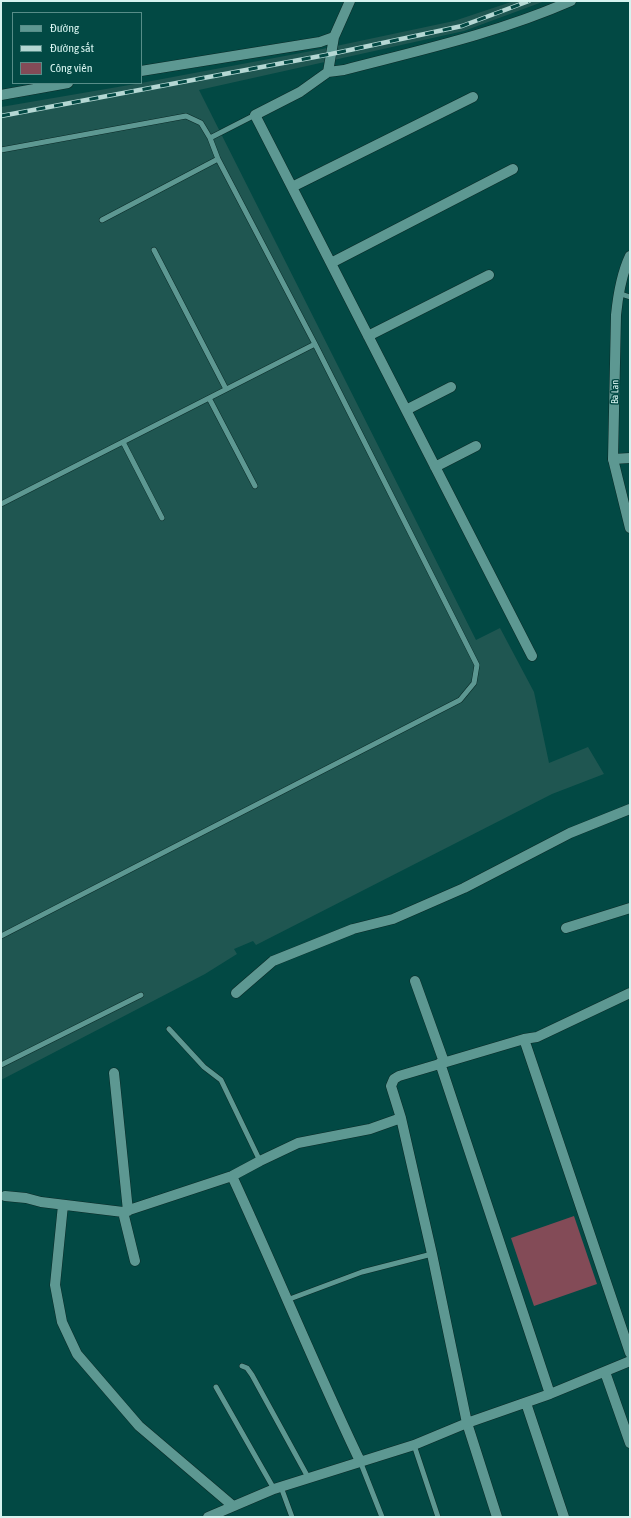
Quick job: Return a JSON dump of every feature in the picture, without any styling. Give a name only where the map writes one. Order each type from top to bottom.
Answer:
[{"type":"street","points":[[328,72],[334,37],[350,1]]},
{"type":"street","points":[[532,656],[255,115],[300,92],[328,72],[344,70],[491,31],[540,15],[571,1]]},
{"type":"street","points":[[142,71],[320,42],[334,37]]},
{"type":"street","points":[[1,95],[62,84]]},
{"type":"street","points":[[292,187],[473,97]]},
{"type":"street","points":[[331,263],[513,169]]},
{"type":"street","name":"Ba Lan","points":[[630,256],[624,268],[618,293],[616,315],[613,459],[627,503],[630,528]]},
{"type":"street","points":[[368,336],[490,275]]},
{"type":"street","points":[[406,410],[451,387]]},
{"type":"street","points":[[435,467],[476,446]]},
{"type":"street","points":[[613,459],[630,458]]},
{"type":"street","points":[[236,993],[273,961],[353,930],[393,919],[408,913],[464,888],[570,833],[630,809]]},
{"type":"street","points":[[566,928],[630,908]]},
{"type":"street","points":[[416,981],[550,1394]]},
{"type":"street","points":[[497,1517],[468,1424],[432,1254],[401,1118],[391,1086],[394,1079],[399,1076],[442,1062],[524,1039],[537,1037],[630,993]]},
{"type":"street","points":[[524,1039],[630,1353]]},
{"type":"street","points":[[114,1073],[126,1212],[135,1261]]},
{"type":"street","points":[[5,1196],[63,1205],[126,1212],[232,1176],[298,1143],[370,1129],[401,1118]]},
{"type":"street","points":[[232,1176],[327,1392],[360,1461]]},
{"type":"street","points":[[63,1205],[55,1285],[62,1322],[78,1354],[139,1426],[233,1506]]},
{"type":"street","points":[[209,1517],[277,1488],[414,1445],[550,1394],[630,1361]]},
{"type":"street","points":[[605,1372],[630,1443]]},
{"type":"street","points":[[526,1403],[564,1517]]},
{"type":"lane","points":[[210,138],[255,115]]},
{"type":"lane","points":[[1,150],[186,116],[201,124],[210,138],[218,159],[315,344],[477,665],[474,683],[460,700],[1,936]]},
{"type":"lane","points":[[102,220],[218,159]]},
{"type":"lane","points":[[154,250],[226,389]]},
{"type":"lane","points":[[618,293],[630,297]]},
{"type":"lane","points":[[1,504],[315,344]]},
{"type":"lane","points":[[208,398],[255,486]]},
{"type":"lane","points":[[123,442],[162,518]]},
{"type":"lane","points":[[1,1065],[141,995]]},
{"type":"lane","points":[[169,1028],[204,1067],[220,1080],[260,1161]]},
{"type":"lane","points":[[287,1300],[362,1272],[432,1254]]},
{"type":"lane","points":[[242,1366],[247,1368],[252,1375],[309,1479]]},
{"type":"lane","points":[[216,1387],[277,1488],[292,1517]]},
{"type":"lane","points":[[414,1445],[438,1517]]},
{"type":"lane","points":[[360,1461],[382,1517]]},
{"type":"shaded area","points":[[514,1],[545,1],[464,31],[199,90],[476,640],[500,628],[534,692],[549,763],[588,747],[604,774],[552,794],[256,945],[253,941],[234,949],[237,954],[205,974],[1,1080],[1,107],[142,84],[322,49],[454,21]]},
{"type":"green space","points":[[574,1216],[597,1284],[534,1306],[511,1238]]},
{"type":"railway","points":[[1,116],[331,54],[462,26],[529,1]]}]
